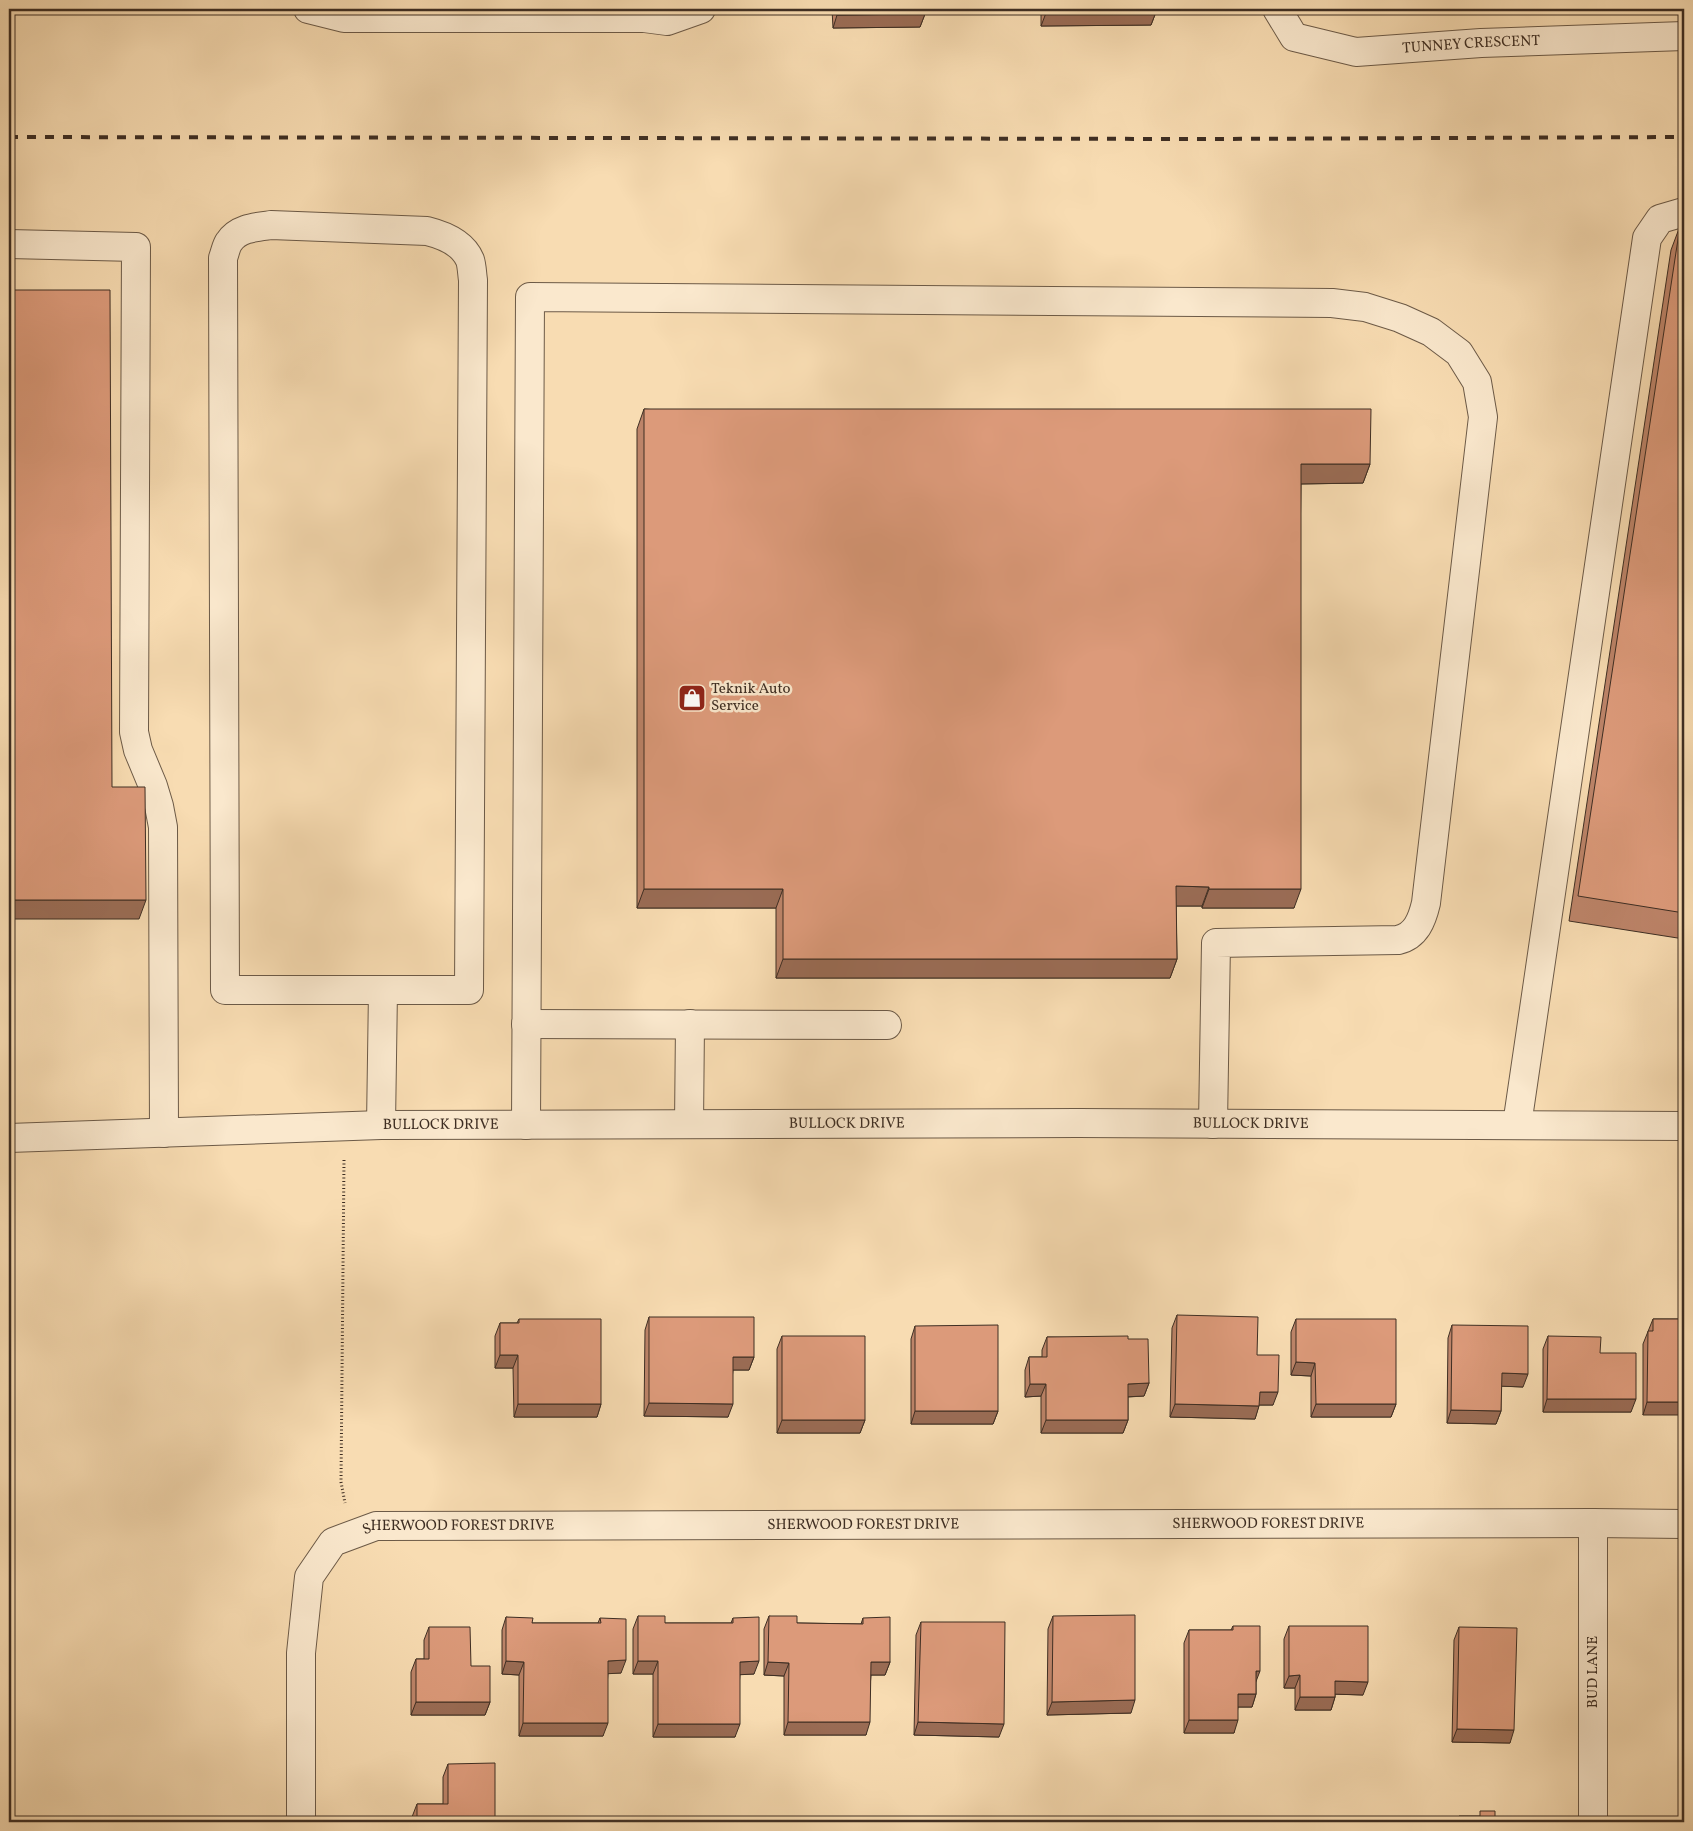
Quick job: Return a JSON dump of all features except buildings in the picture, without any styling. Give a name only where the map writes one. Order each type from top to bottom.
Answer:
[{"type":"street","points":[[308,9],[344,18],[644,18],[667,20],[701,9]]},
{"type":"street","name":"TUNNEY CRESCENT","points":[[1277,9],[1294,37],[1356,52],[1481,43],[1684,36]]},
{"type":"street","points":[[1517,1125],[1647,238],[1660,219],[1684,212]]},
{"type":"street","points":[[271,225],[427,231],[450,239],[461,247],[470,260],[473,290],[469,990],[383,990],[225,990],[223,258],[229,242],[238,233],[253,227],[271,225]]},
{"type":"street","points":[[9,244],[136,247],[134,732],[138,750],[160,806],[163,827],[164,1133]]},
{"type":"street","points":[[526,1124],[530,297],[1322,303],[1365,307],[1400,318],[1431,332],[1459,353],[1477,382],[1483,417],[1424,914],[1414,932],[1407,938],[1398,940],[1216,943],[1214,1124]]},
{"type":"street","points":[[381,1125],[383,990]]},
{"type":"street","points":[[526,1024],[887,1025]]},
{"type":"street","points":[[689,1124],[690,1024]]},
{"type":"street","name":"BULLOCK DRIVE","points":[[9,1138],[381,1125],[1214,1124],[1684,1126]]},
{"type":"street","name":"BUD LANE","points":[[1593,1523],[1593,1822]]},
{"type":"street","name":"SHERWOOD FOREST DRIVE","points":[[301,1822],[301,1653],[309,1577],[333,1542],[376,1526],[1684,1524]]},
{"type":"path","points":[[344,1126],[341,1482],[352,1535]]},
{"type":"railway","points":[[9,137],[1209,139],[1684,137]]},
{"type":"place","name":"Teknik Auto Service","points":[[692,698]]}]
